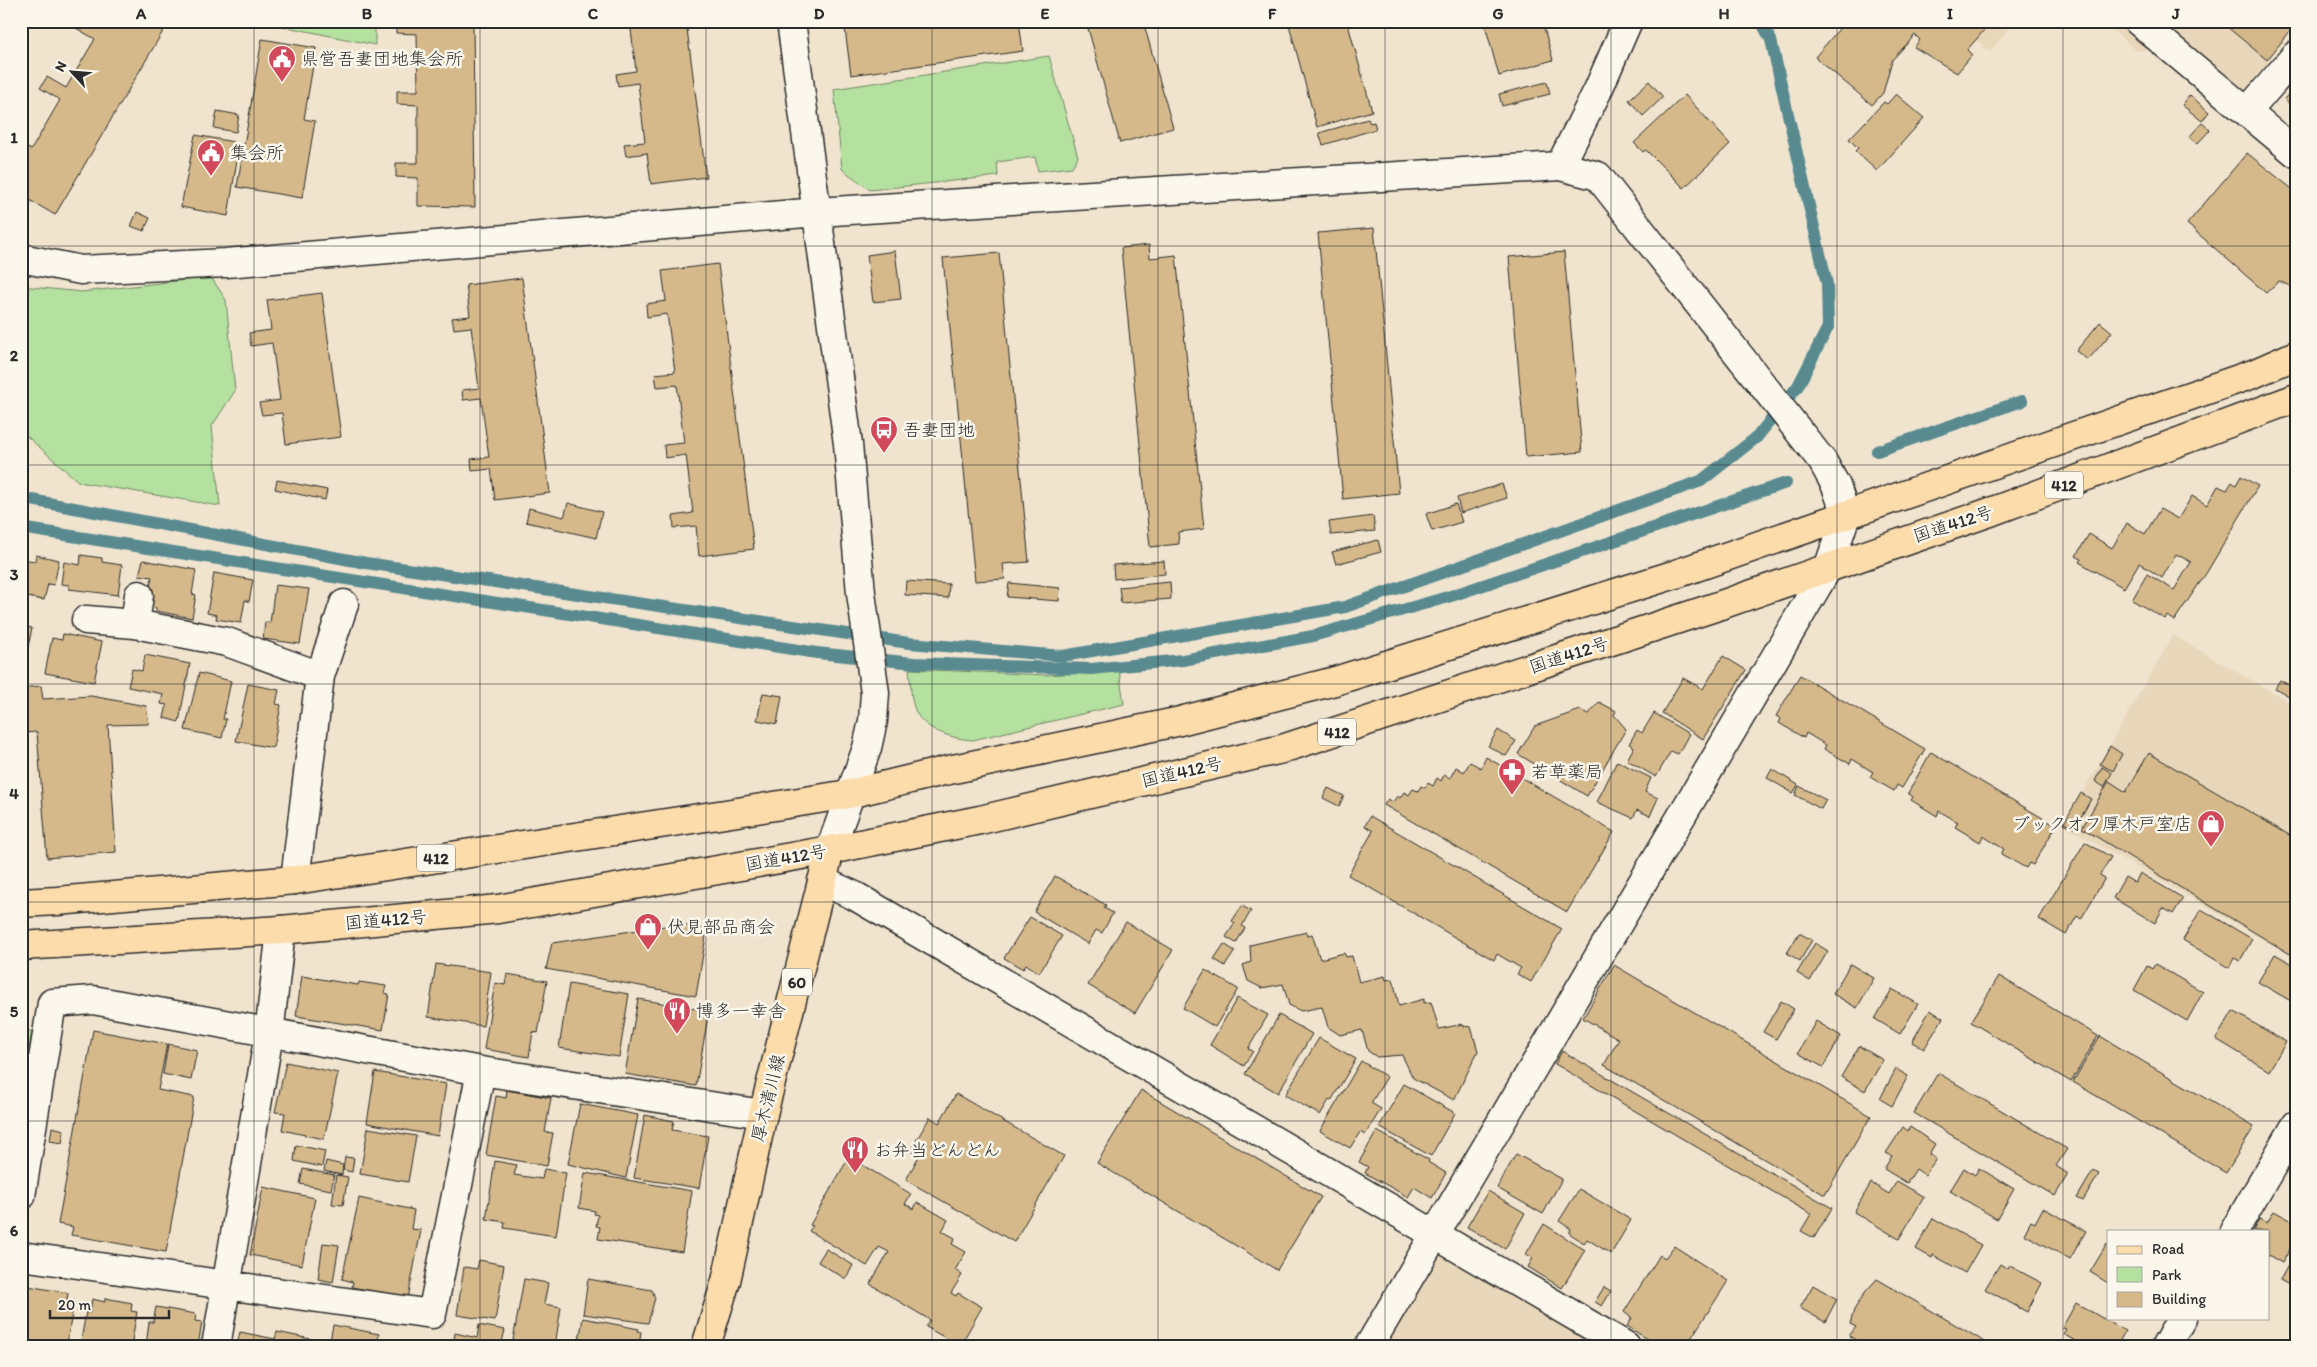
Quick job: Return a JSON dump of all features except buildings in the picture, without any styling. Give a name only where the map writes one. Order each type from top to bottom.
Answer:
[{"type":"main road","name":"412","points":[[21,903],[57,902],[295,880],[849,794],[944,771],[1176,722],[1335,682],[1676,574],[2253,374],[2296,355]]},
{"type":"main road","name":"国道412号","points":[[21,946],[281,930],[498,909],[830,850],[980,820],[1282,749],[1712,608],[1829,566],[1993,511],[2296,398]]},
{"type":"main road","name":"厚木清川線","points":[[706,1346],[726,1280],[763,1114],[830,850]]},
{"type":"street","points":[[791,21],[848,444],[861,593],[876,693],[873,721],[866,748],[830,850]]},
{"type":"street","points":[[1560,166],[1598,90],[1628,21]]},
{"type":"street","points":[[2138,21],[2296,153]]},
{"type":"street","points":[[2247,112],[2296,55]]},
{"type":"street","points":[[21,258],[81,270],[226,263],[817,212],[1560,166],[1598,176],[1832,476],[1846,515],[1829,566],[1369,1346]]},
{"type":"street","points":[[134,624],[138,595]]},
{"type":"street","points":[[295,880],[320,676],[344,604]]},
{"type":"street","points":[[86,620],[134,624],[227,642],[320,676]]},
{"type":"street","points":[[822,881],[863,901],[1626,1346]]},
{"type":"street","points":[[216,1346],[269,1034],[281,930]]},
{"type":"street","points":[[21,1196],[52,1003],[93,1000],[480,1072],[763,1114]]},
{"type":"street","points":[[21,1256],[432,1314],[480,1072]]},
{"type":"street","points":[[2235,1230],[2296,1125]]},
{"type":"street","points":[[2166,1346],[2181,1320]]},
{"type":"shaded area","points":[[1954,21],[2015,21],[1990,52]]},
{"type":"shaded area","points":[[2102,21],[2229,21],[2272,58],[2227,114],[2151,49],[2137,51]]},
{"type":"shaded area","points":[[2173,635],[2296,706],[2296,958],[2064,825]]},
{"type":"shaded area","points":[[1448,1252],[1606,1346],[1386,1346],[1439,1255]]},
{"type":"green space","points":[[375,21],[375,45],[262,22]]},
{"type":"green space","points":[[1049,56],[1078,157],[1072,167],[1038,171],[1035,157],[997,162],[998,176],[870,190],[842,169],[834,89]]},
{"type":"green space","points":[[211,277],[226,300],[235,391],[212,426],[220,506],[79,482],[21,431],[21,286],[82,292]]},
{"type":"green space","points":[[909,669],[1048,675],[1119,670],[1124,704],[973,740],[965,739],[941,733],[920,719],[913,702]]},
{"type":"green space","points":[[21,1031],[32,1031],[21,1093]]},
{"type":"waterway","points":[[21,498],[366,563],[909,643],[1063,656],[1345,607],[1701,481],[1757,437],[1798,386],[1828,327],[1827,284],[1771,40],[1761,21]]},
{"type":"waterway","points":[[1877,451],[2022,401]]},
{"type":"waterway","points":[[21,528],[817,653],[914,663],[1091,669],[1183,660],[1313,636],[1451,596],[1786,483]]},
{"type":"place","name":"県営吾妻団地集会所","points":[[282,83]]},
{"type":"place","name":"集会所","points":[[211,177]]},
{"type":"place","name":"吾妻団地","points":[[884,454]]},
{"type":"place","name":"若草薬局","points":[[1512,796]]},
{"type":"place","name":"ブックオフ厚木戸室店","points":[[2211,848]]},
{"type":"place","name":"伏見部品商会","points":[[648,951]]},
{"type":"place","name":"博多一幸舎","points":[[677,1035]]},
{"type":"place","name":"お弁当どんどん","points":[[855,1174]]}]
